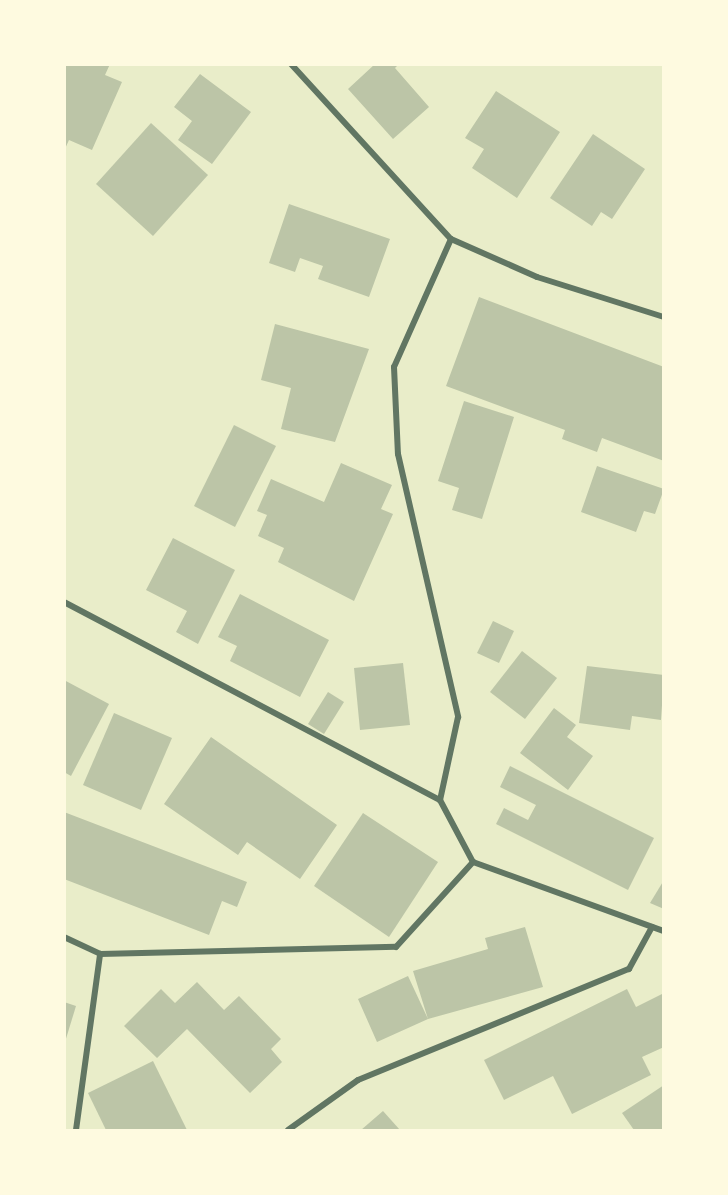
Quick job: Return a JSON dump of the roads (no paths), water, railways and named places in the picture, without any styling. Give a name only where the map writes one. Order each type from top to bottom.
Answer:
[{"type":"street","points":[[291,64],[451,238],[537,278],[663,316]]},
{"type":"street","points":[[440,800],[458,717],[398,454],[394,368],[451,238]]},
{"type":"street","points":[[64,602],[440,800],[473,862],[663,931]]},
{"type":"street","points":[[64,937],[100,954],[396,946],[473,862]]},
{"type":"street","points":[[288,1131],[358,1080],[629,969],[652,927]]},
{"type":"street","points":[[76,1131],[100,954]]}]
